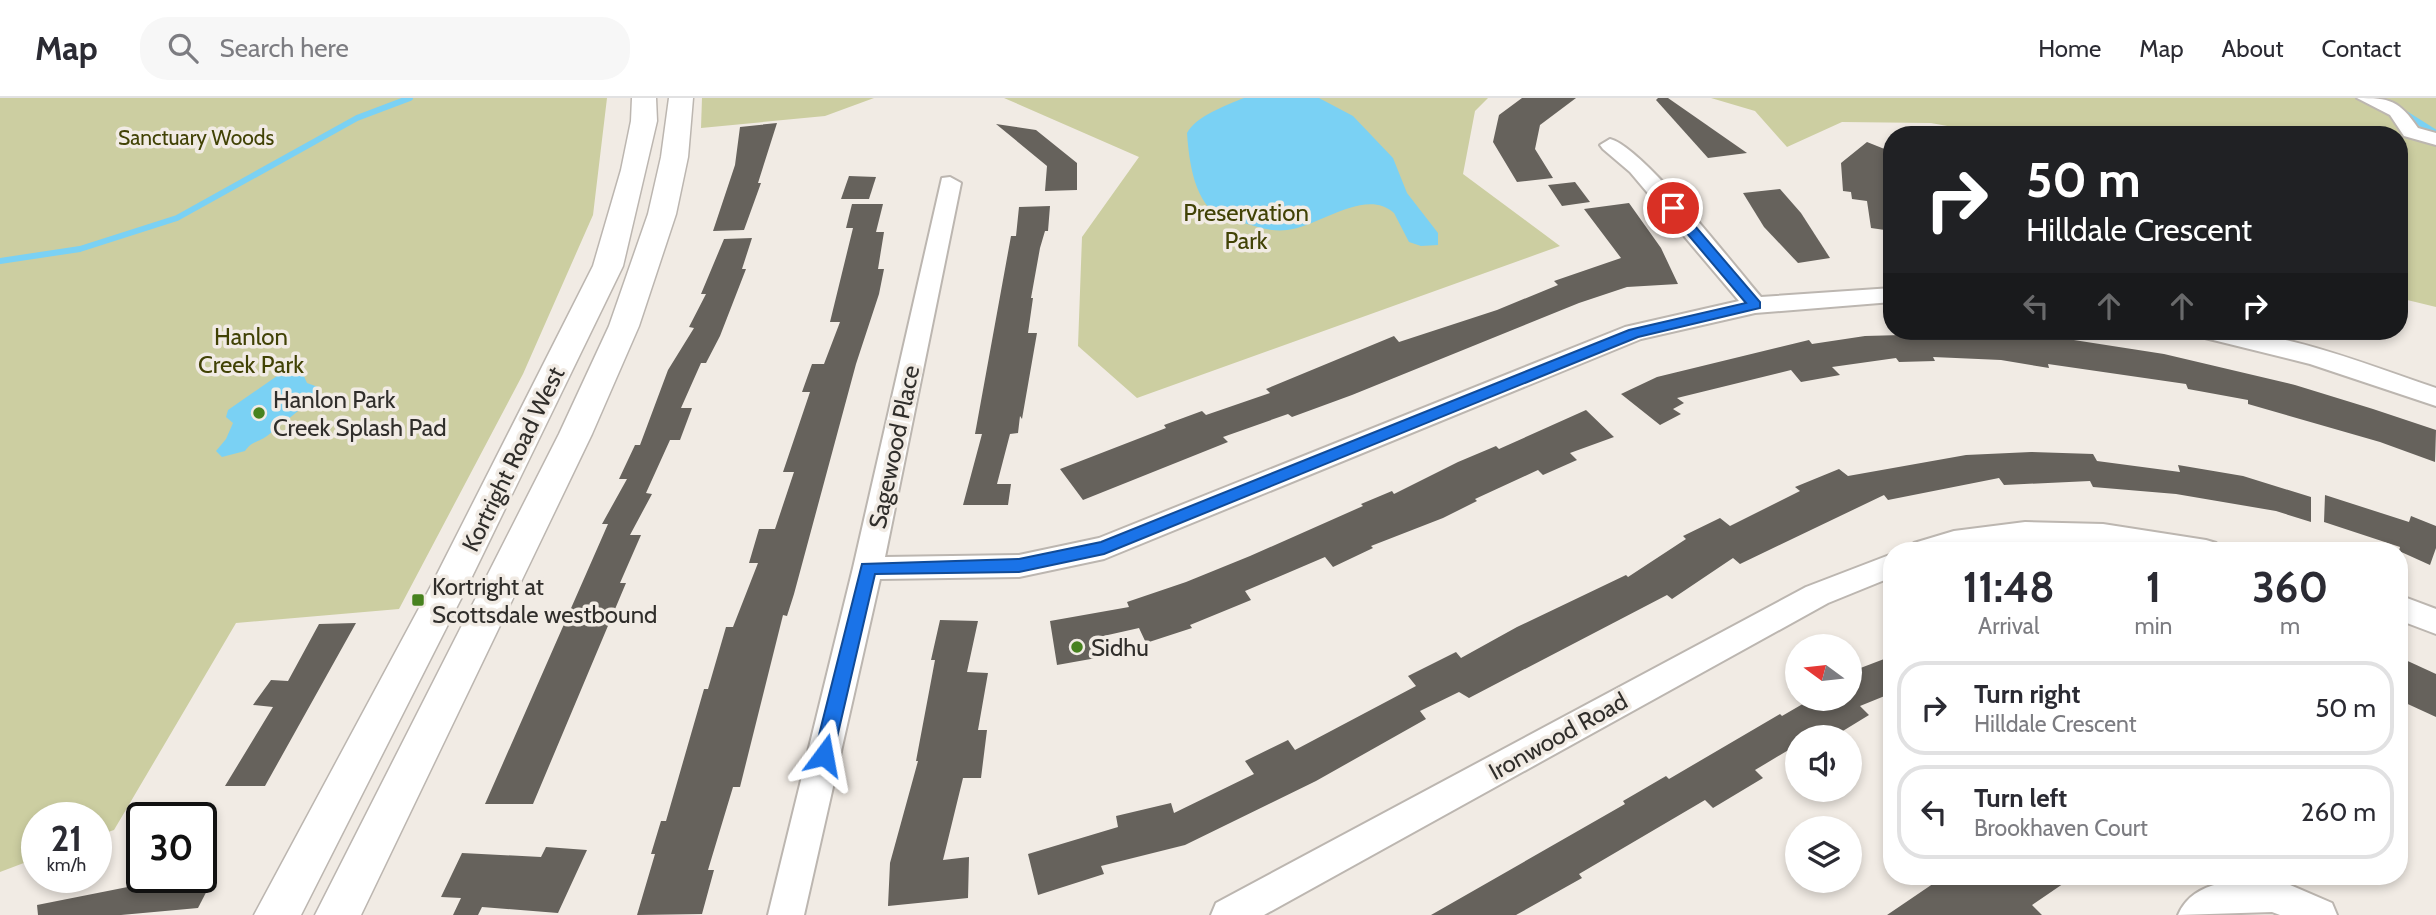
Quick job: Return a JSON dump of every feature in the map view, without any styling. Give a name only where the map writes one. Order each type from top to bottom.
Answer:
[{"type":"street","name":"Kortright Road West","points":[[277,915],[450,585],[608,266],[634,170],[644,121],[644,98]]},
{"type":"street","name":"Kortright Road West","points":[[338,915],[608,366],[657,236],[674,166],[681,98]]},
{"type":"street","points":[[2367,98],[2397,111],[2407,126]]},
{"type":"street","points":[[2408,128],[2411,132],[2436,139]]},
{"type":"street","points":[[1609,145],[1638,167],[1755,305]]},
{"type":"street","name":"Sagewood Place","points":[[786,915],[868,568],[950,183]]},
{"type":"street","points":[[868,568],[1019,566],[1104,548],[1634,333],[1755,305],[1883,296]]},
{"type":"street","points":[[2246,340],[2317,358],[2436,397]]},
{"type":"street","points":[[1952,542],[2054,530],[2157,542]]},
{"type":"street","name":"Ironwood Road","points":[[1229,915],[1817,595],[1883,569]]},
{"type":"street","points":[[2408,611],[2436,622]]},
{"type":"street","points":[[2196,915],[2216,900],[2274,895],[2319,915]]},
{"type":"green space","name":"Hanlon Creek Park","points":[[0,98],[607,98],[593,215],[523,374],[399,609],[236,623],[131,802],[126,802],[126,810],[114,830],[112,831],[112,802],[21,802],[21,864],[0,872]]},
{"type":"green space","points":[[702,98],[874,98],[825,116],[701,128]]},
{"type":"green space","name":"Preservation Park","points":[[1004,98],[1488,98],[1475,111],[1463,174],[1560,246],[1137,398],[1078,346],[1082,237],[1139,157]]},
{"type":"green space","points":[[1711,98],[2436,98],[2436,307],[2408,300],[2408,126],[1947,126],[1931,123],[1842,122],[1787,147],[1755,111]]},
{"type":"water","points":[[1244,98],[1319,98],[1353,116],[1393,158],[1407,193],[1438,233],[1438,245],[1421,246],[1409,242],[1394,213],[1382,206],[1370,204],[1356,206],[1300,227],[1281,230],[1231,221],[1213,212],[1199,193],[1195,181],[1187,133],[1205,116]]},
{"type":"water","name":"Hanlon Park Creek Splash Pad","points":[[292,372],[303,374],[307,383],[318,387],[317,397],[245,451],[222,457],[216,451],[226,439],[233,423],[226,417],[228,410],[277,376]]},
{"type":"building","points":[[1522,98],[1576,98],[1540,125],[1535,149],[1553,178],[1517,182],[1493,142],[1499,115]]},
{"type":"building","points":[[1668,98],[1747,153],[1708,158],[1656,100]]},
{"type":"building","points":[[777,123],[758,183],[761,183],[744,230],[713,231],[735,165],[740,127]]},
{"type":"building","points":[[996,124],[1036,130],[1077,163],[1077,190],[1045,191],[1047,166]]},
{"type":"building","points":[[1867,142],[1883,148],[1883,230],[1871,228],[1867,201],[1852,199],[1851,192],[1843,191],[1841,163]]},
{"type":"building","points":[[849,176],[876,177],[869,199],[841,199]]},
{"type":"building","points":[[1575,182],[1590,202],[1562,206],[1548,185]]},
{"type":"building","points":[[1780,189],[1801,213],[1830,258],[1798,263],[1764,227],[1743,193]]},
{"type":"building","points":[[1629,203],[1661,248],[1678,284],[1627,287],[1579,303],[1352,395],[1292,417],[1288,414],[1223,437],[1228,442],[1083,500],[1060,469],[1166,428],[1164,425],[1202,411],[1206,415],[1270,393],[1266,389],[1394,336],[1399,342],[1497,310],[1558,285],[1554,281],[1621,258],[1584,209]]},
{"type":"building","points":[[852,204],[883,204],[876,232],[884,232],[878,269],[884,269],[879,294],[856,364],[794,594],[787,616],[783,615],[740,787],[733,787],[708,870],[714,870],[702,914],[637,915],[655,854],[651,854],[661,821],[666,821],[704,689],[708,689],[726,627],[733,627],[758,563],[749,563],[759,529],[775,529],[794,472],[783,472],[810,392],[802,392],[812,364],[824,364],[840,322],[830,322],[853,228],[846,228]]},
{"type":"building","points":[[1050,206],[1048,231],[1045,231],[1040,248],[1031,298],[1028,333],[1037,333],[1022,419],[1020,416],[1018,433],[1010,434],[997,484],[1011,484],[1008,505],[963,505],[982,434],[975,434],[1011,236],[1016,236],[1019,207]]},
{"type":"building","points":[[752,238],[742,269],[746,269],[720,336],[706,363],[701,363],[681,408],[692,408],[680,440],[670,440],[646,493],[652,494],[630,535],[641,535],[620,583],[626,583],[533,804],[485,804],[608,524],[602,524],[627,479],[619,479],[635,445],[640,445],[668,370],[694,328],[689,327],[706,294],[701,294],[724,239]]},
{"type":"building","points":[[1883,336],[1883,340],[2074,340],[2164,354],[2295,385],[2436,430],[2435,462],[2380,442],[2248,404],[2248,400],[2188,389],[2186,384],[2001,360],[1933,357],[1935,361],[1899,362],[1896,358],[1832,367],[1840,375],[1801,382],[1791,370],[1677,398],[1684,403],[1673,409],[1681,414],[1660,425],[1621,394],[1657,377],[1809,340],[1812,344]]},
{"type":"building","points":[[1586,410],[1614,437],[1570,453],[1577,460],[1543,475],[1538,470],[1475,499],[1477,501],[1443,518],[1371,546],[1373,548],[1333,567],[1325,557],[1245,591],[1251,600],[1190,625],[1192,628],[1146,643],[1139,628],[1099,637],[1102,657],[1057,665],[1050,621],[1129,607],[1127,602],[1250,556],[1363,506],[1361,504],[1392,491],[1394,494],[1458,462],[1496,446],[1499,449]]},
{"type":"building","points":[[2031,452],[2093,454],[2097,461],[2180,472],[2178,465],[2243,476],[2311,497],[2311,522],[2276,511],[2176,494],[2093,487],[2090,481],[2004,485],[1999,478],[1888,500],[1884,495],[1740,564],[1733,558],[1672,599],[1667,595],[1469,698],[1459,692],[1420,711],[1426,719],[1316,781],[1185,845],[1101,866],[1104,874],[1038,895],[1028,854],[1118,827],[1116,816],[1171,803],[1174,813],[1254,774],[1245,761],[1288,740],[1295,750],[1416,686],[1408,676],[1456,652],[1461,658],[1517,627],[1626,575],[1628,577],[1686,539],[1683,536],[1720,518],[1730,526],[1800,491],[1795,487],[1839,469],[1848,476],[1966,455]]},
{"type":"building","points":[[2325,495],[2409,522],[2411,516],[2436,526],[2436,548],[2430,565],[2408,555],[2408,542],[2385,542],[2324,522]]},
{"type":"building","points":[[940,620],[978,621],[967,672],[988,673],[978,730],[987,730],[981,778],[963,778],[943,860],[969,857],[968,898],[888,906],[890,863],[918,761],[935,660],[931,660]]},
{"type":"building","points":[[356,623],[265,786],[225,786],[273,707],[253,705],[271,680],[288,681],[319,624]]},
{"type":"building","points":[[1883,659],[1883,697],[1862,705],[1862,667]]},
{"type":"building","points":[[2408,661],[2436,674],[2436,717],[2408,704]]},
{"type":"building","points":[[1862,708],[1869,715],[1853,725],[1785,725],[1785,752],[1755,770],[1763,778],[1713,808],[1705,800],[1579,874],[1582,878],[1516,915],[1431,915],[1625,804],[1623,801],[1666,776],[1669,779],[1780,714],[1782,716],[1791,711],[1862,711]]},
{"type":"building","points":[[546,847],[587,850],[558,913],[482,907],[478,915],[453,915],[461,898],[441,897],[462,853],[541,857]]},
{"type":"building","points":[[1931,885],[2061,885],[2032,905],[2042,915],[1887,915]]},
{"type":"building","points":[[126,887],[126,893],[206,893],[198,908],[121,915],[38,915],[37,905],[97,893],[112,893],[112,890]]},
{"type":"waterway","points":[[0,261],[80,249],[177,218],[357,118],[410,98]]},
{"type":"waterway","points":[[2401,111],[2436,133]]},
{"type":"place","name":"Hanlon Park Creek Splash Pad","points":[[259,413]]},
{"type":"place","name":"Kortright at Scottsdale westbound","points":[[418,600]]},
{"type":"place","name":"Sidhu","points":[[1077,647]]},
{"type":"route","points":[[824,755],[868,568],[1019,566],[1104,548],[1634,333],[1755,305],[1673,208]]},
{"type":"park label","name":"Sanctuary Woods","points":[[196,137]]}]
